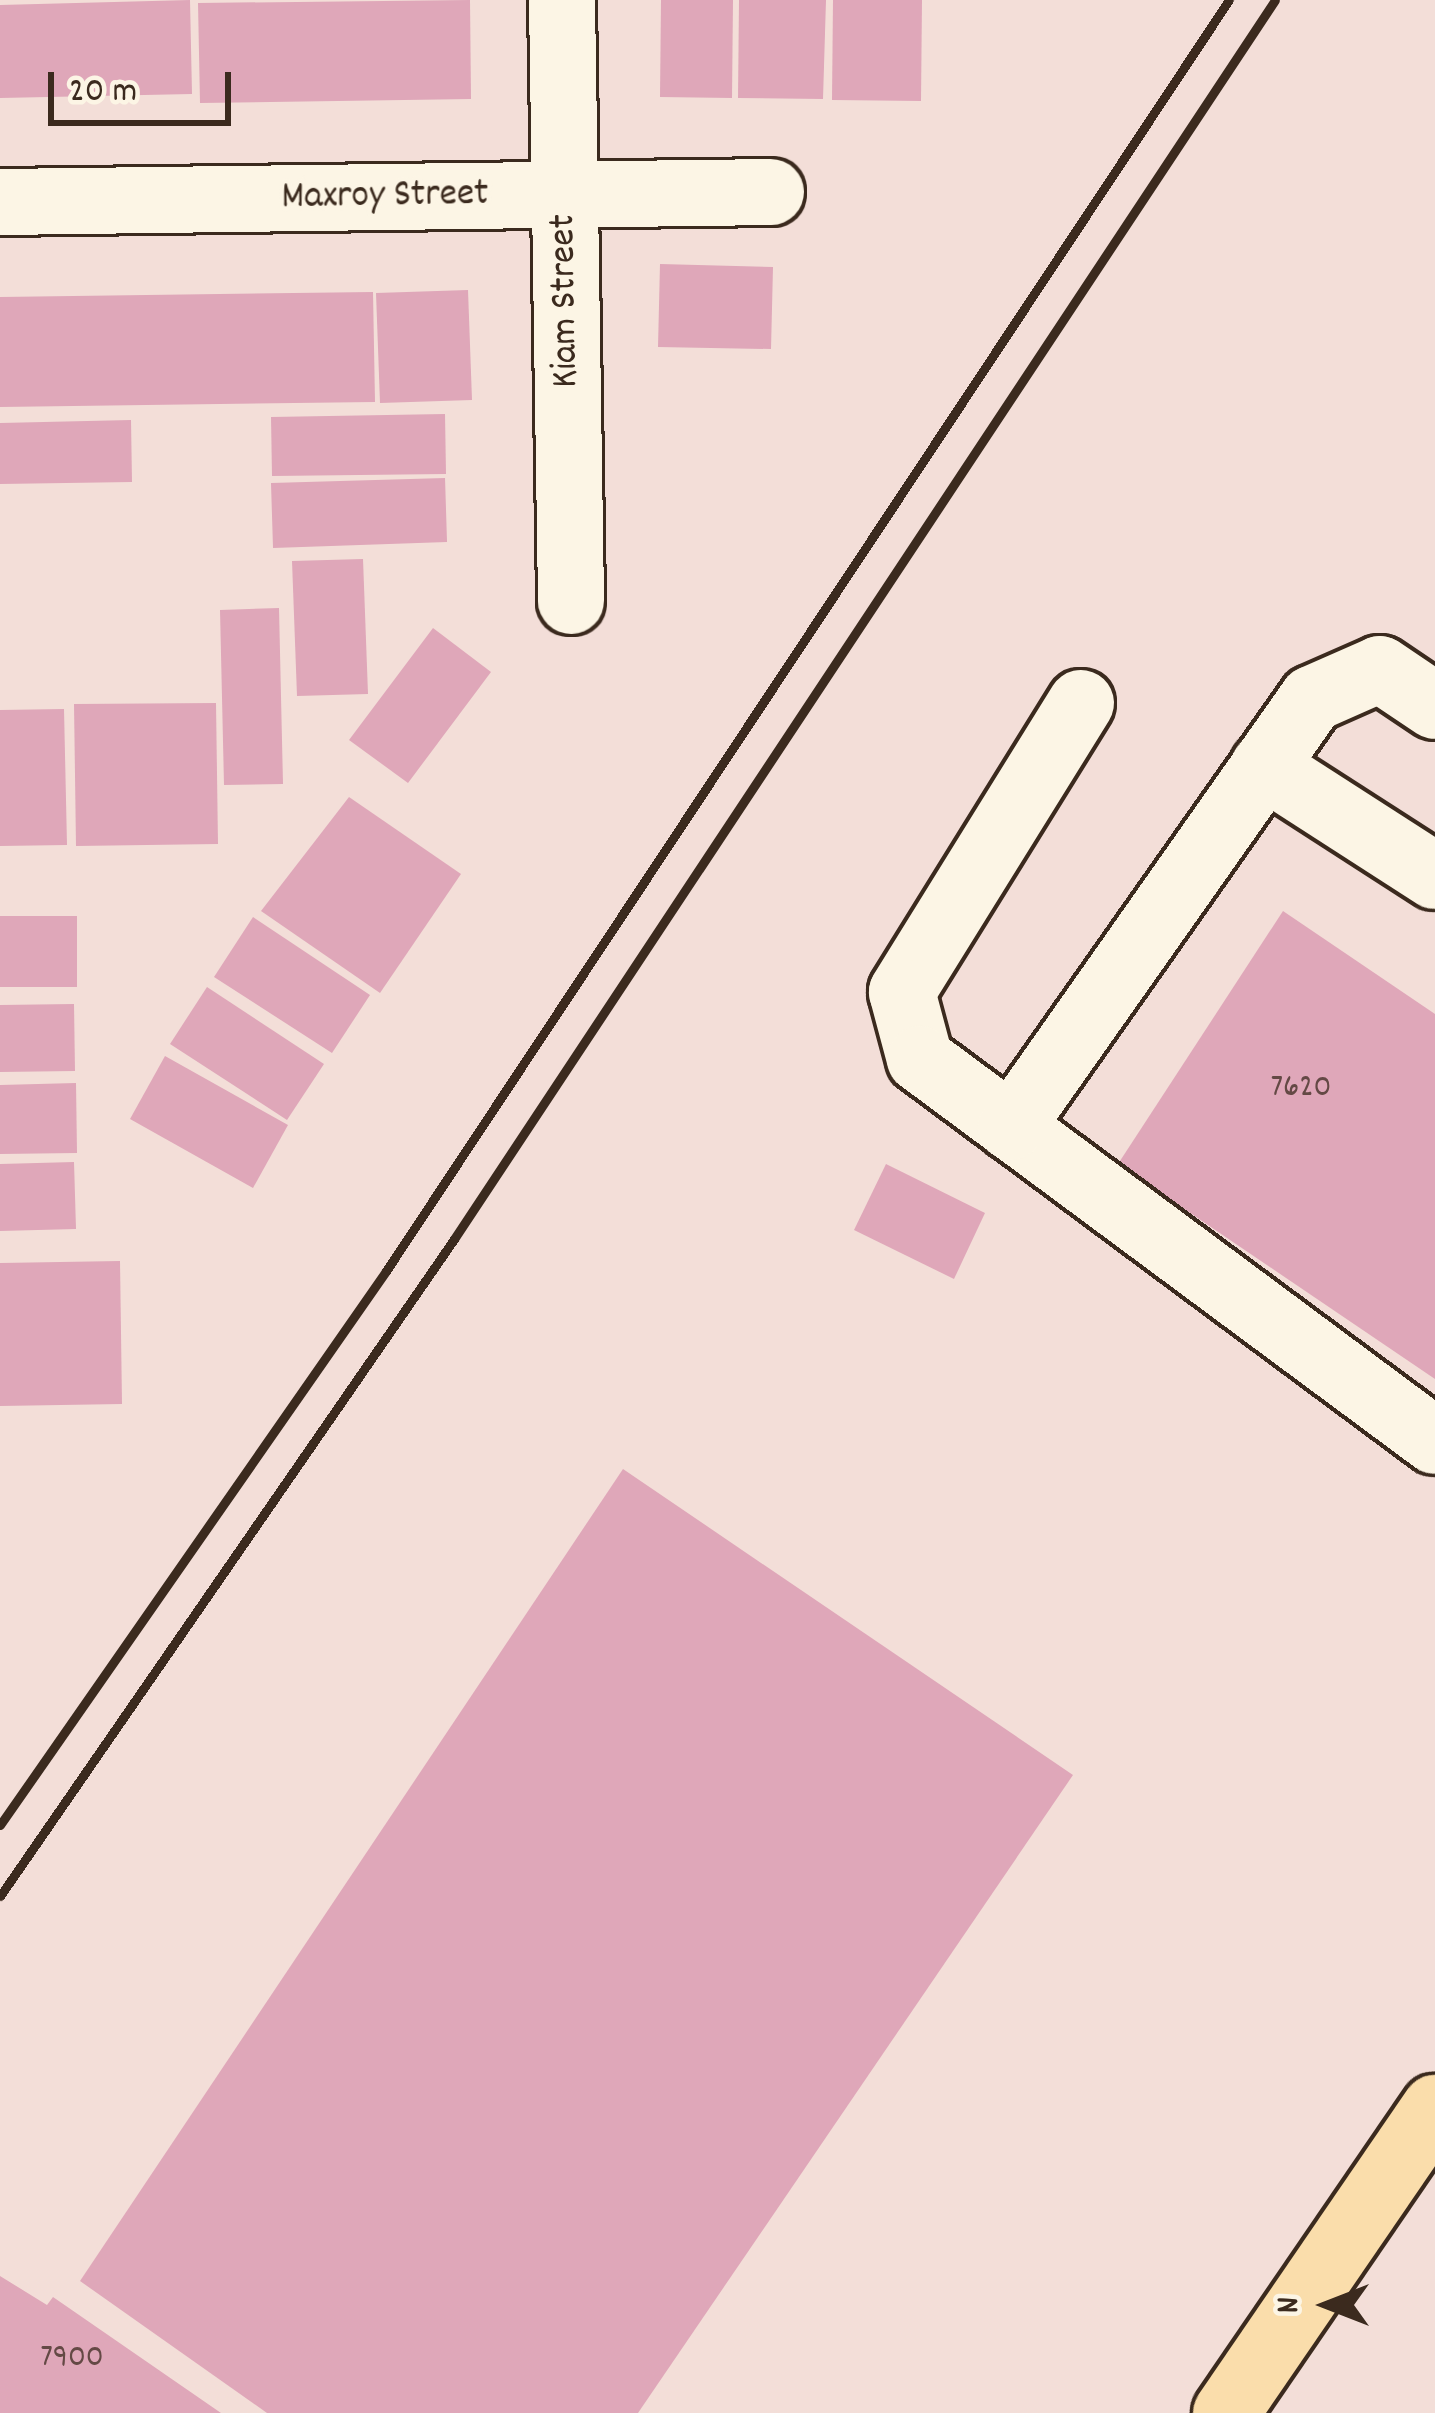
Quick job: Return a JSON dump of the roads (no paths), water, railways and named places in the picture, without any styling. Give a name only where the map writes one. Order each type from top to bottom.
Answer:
[{"type":"main road","points":[[1226,2413],[1435,2108]]},
{"type":"street","name":"Kiam Street","points":[[562,0],[571,601]]},
{"type":"street","name":"Maxroy Street","points":[[0,202],[771,192]]},
{"type":"street","points":[[1011,1127],[1312,699],[1380,669],[1435,706]]},
{"type":"street","points":[[1081,704],[902,992],[920,1059],[1435,1441]]},
{"type":"street","points":[[1264,766],[1435,876]]},
{"type":"railway","points":[[0,1825],[386,1271],[1229,0]]},
{"type":"railway","points":[[0,1896],[454,1239],[1275,0]]}]
